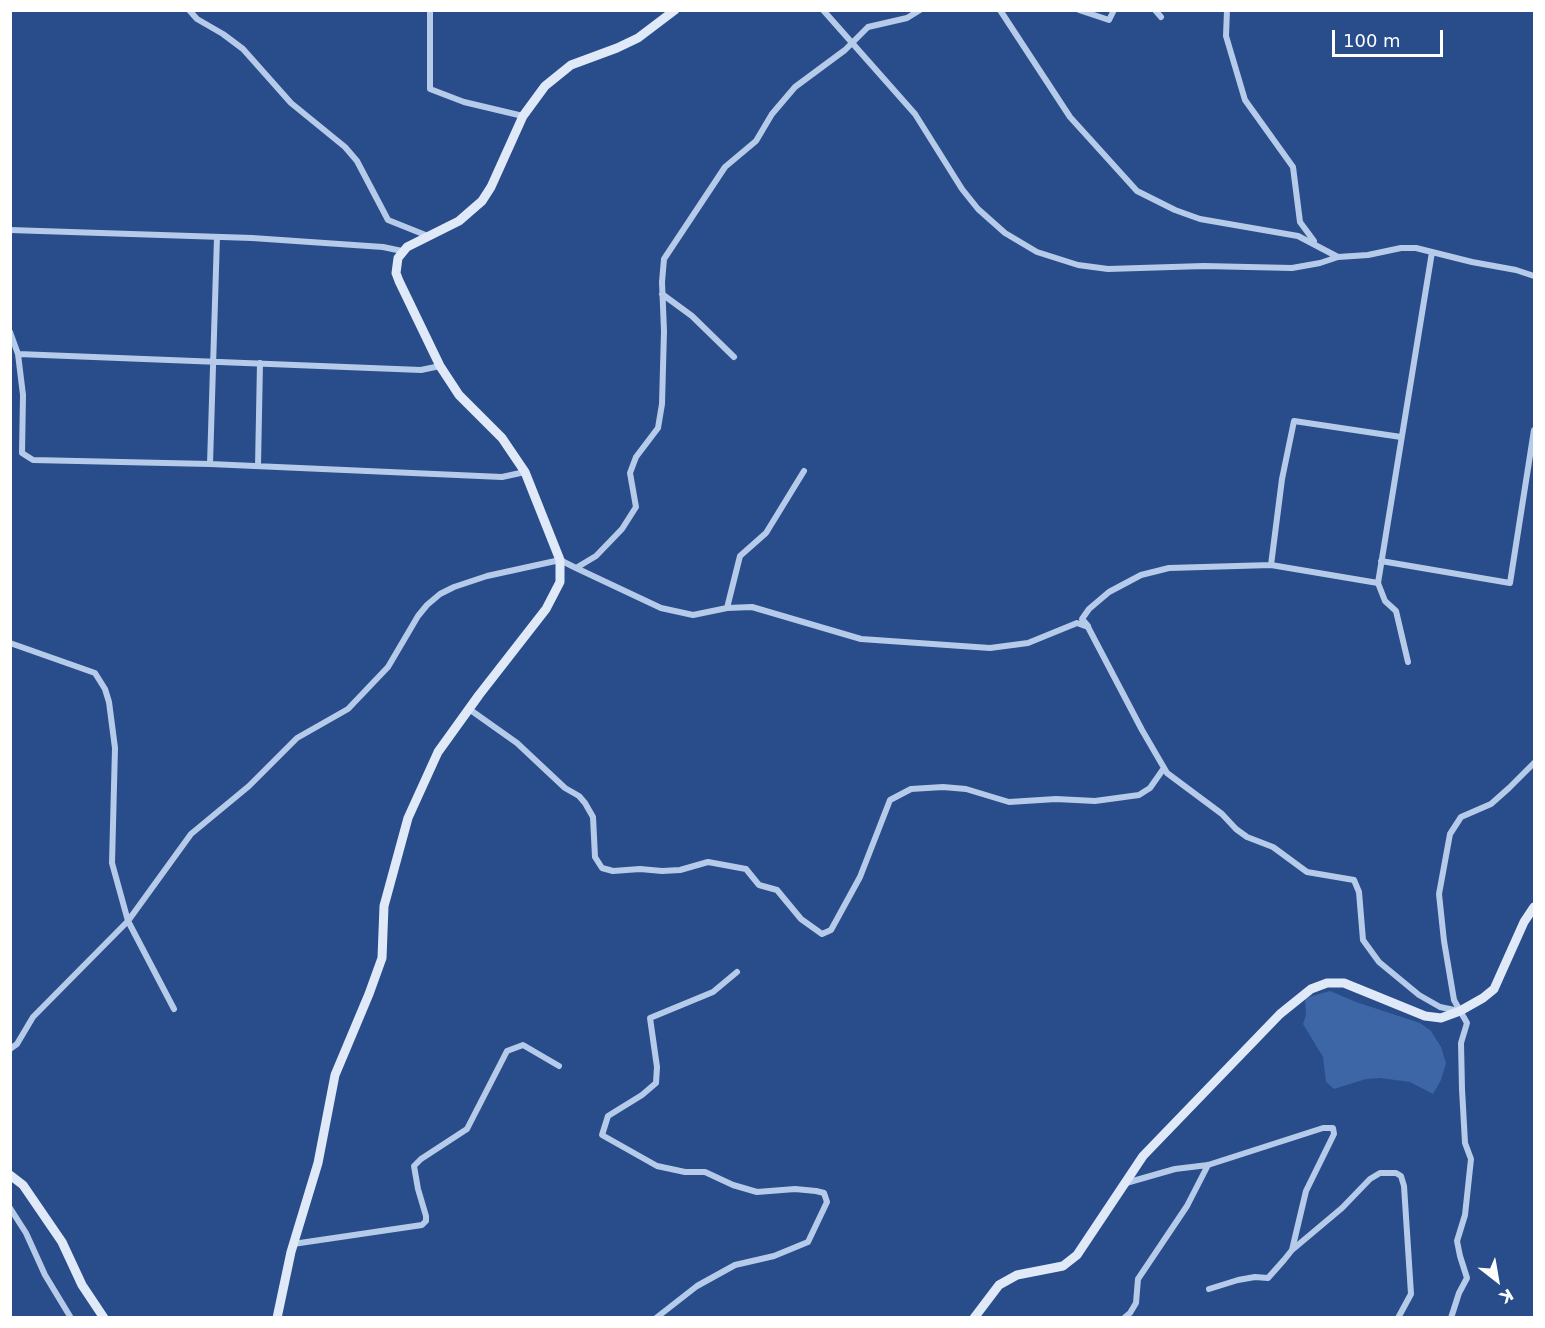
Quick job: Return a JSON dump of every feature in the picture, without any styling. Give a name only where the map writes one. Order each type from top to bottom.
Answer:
[{"type":"street","points":[[189,10],[196,19],[224,34],[243,49],[291,103],[345,147],[357,161],[388,220],[428,236]]},
{"type":"street","points":[[430,10],[430,89],[464,102],[523,116]]},
{"type":"street","points":[[277,1317],[293,1244],[318,1163],[335,1075],[382,958],[384,906],[408,818],[438,752],[546,609],[560,582],[560,560],[525,472],[511,449],[468,406],[440,366],[399,281],[396,265],[402,251],[412,243],[459,221],[482,201],[491,187],[523,116],[534,98],[558,74],[572,65],[638,38],[675,10]]},
{"type":"street","points":[[823,10],[915,114],[958,183],[978,209],[1005,233],[1037,252],[1078,265],[1108,269],[1204,266],[1292,268],[1338,257],[1408,248],[1516,270],[1534,276]]},
{"type":"street","points":[[576,568],[603,549],[622,529],[636,507],[630,473],[636,457],[658,428],[662,404],[664,259],[725,167],[756,141],[772,114],[795,87],[823,68],[868,27],[907,18],[920,10]]},
{"type":"street","points":[[1000,10],[1070,117],[1137,191],[1175,210],[1200,219],[1298,236],[1338,257]]},
{"type":"street","points":[[1079,10],[1109,20],[1114,10]]},
{"type":"street","points":[[1155,10],[1161,17]]},
{"type":"street","points":[[1227,10],[1226,36],[1245,100],[1293,167],[1300,222],[1317,244]]},
{"type":"street","points":[[10,230],[217,237],[383,247],[402,251]]},
{"type":"street","points":[[210,464],[217,237]]},
{"type":"street","points":[[1408,662],[1396,611],[1385,601],[1377,584],[1432,252]]},
{"type":"street","points":[[662,294],[692,316],[734,357]]},
{"type":"street","points":[[10,332],[18,354],[23,394],[22,453],[28,459],[210,464],[502,477],[525,472]]},
{"type":"street","points":[[18,354],[421,370],[440,366]]},
{"type":"street","points":[[258,466],[260,363]]},
{"type":"street","points":[[1271,565],[1282,478],[1294,421],[1401,437]]},
{"type":"street","points":[[1381,561],[1510,583],[1534,430]]},
{"type":"street","points":[[727,608],[740,555],[766,533],[804,471]]},
{"type":"street","points":[[10,1049],[17,1044],[33,1017],[128,921],[191,834],[249,786],[297,738],[348,709],[396,657],[418,616],[427,605],[440,594],[470,580],[560,560],[661,608],[693,615],[727,608],[752,608],[861,639],[981,647],[1028,643],[1077,623],[1088,627]]},
{"type":"street","points":[[1377,584],[1271,565],[1169,568],[1141,575],[1109,592],[1089,609],[1082,619],[1167,773],[1222,814],[1236,830],[1273,847],[1307,872],[1354,880],[1359,892],[1364,940],[1379,962],[1419,995],[1440,1006],[1460,1011]]},
{"type":"street","points":[[10,643],[95,673],[105,689],[115,748],[112,863],[128,921],[174,1009]]},
{"type":"street","points":[[469,709],[517,743],[565,788],[581,799],[592,817],[595,857],[602,868],[613,871],[640,869],[662,871],[692,868],[708,862],[746,869],[759,885],[777,890],[801,919],[822,934],[831,930],[846,904],[860,877],[890,800],[897,796],[912,789],[943,787],[966,789],[1009,802],[1095,801],[1139,795],[1150,788],[1164,768]]},
{"type":"street","points":[[1450,1317],[1467,1278],[1457,1241],[1465,1215],[1471,1159],[1465,1143],[1462,1089],[1461,1043],[1467,1023],[1455,1000],[1444,941],[1439,894],[1450,834],[1461,817],[1491,804],[1534,763]]},
{"type":"street","points":[[974,1317],[999,1285],[1017,1275],[1063,1266],[1077,1255],[1122,1185],[1160,1137],[1280,1014],[1311,989],[1327,983],[1344,983],[1425,1016],[1441,1018],[1460,1011],[1483,998],[1494,988],[1524,922],[1534,908]]},
{"type":"street","points":[[656,1317],[697,1286],[735,1265],[774,1256],[808,1242],[827,1202],[824,1193],[816,1191],[757,1192],[733,1185],[705,1172],[685,1172],[657,1166],[602,1134],[608,1116],[642,1095],[656,1083],[657,1067],[650,1018],[713,992],[737,972]]},
{"type":"street","points":[[293,1244],[422,1225],[426,1221],[426,1216],[414,1166],[467,1129],[507,1051],[523,1045],[559,1066]]},
{"type":"street","points":[[1122,1185],[1175,1169],[1208,1165],[1323,1128],[1333,1128],[1334,1134],[1306,1191],[1292,1250]]},
{"type":"street","points":[[1124,1317],[1136,1303],[1138,1279],[1187,1206],[1208,1165]]},
{"type":"street","points":[[1209,1289],[1238,1280],[1255,1277],[1268,1278],[1292,1250],[1342,1208],[1370,1179],[1380,1173],[1396,1173],[1401,1176],[1404,1186],[1411,1294],[1399,1317]]},
{"type":"street","points":[[10,1175],[23,1185],[62,1242],[82,1285],[104,1317]]},
{"type":"street","points":[[10,1208],[26,1233],[45,1275],[71,1317]]},
{"type":"shaded area","points":[[1330,991],[1420,1023],[1431,1031],[1441,1047],[1446,1063],[1441,1080],[1433,1094],[1410,1082],[1380,1078],[1366,1079],[1334,1089],[1326,1082],[1323,1057],[1303,1024],[1306,1015],[1305,998]]}]
